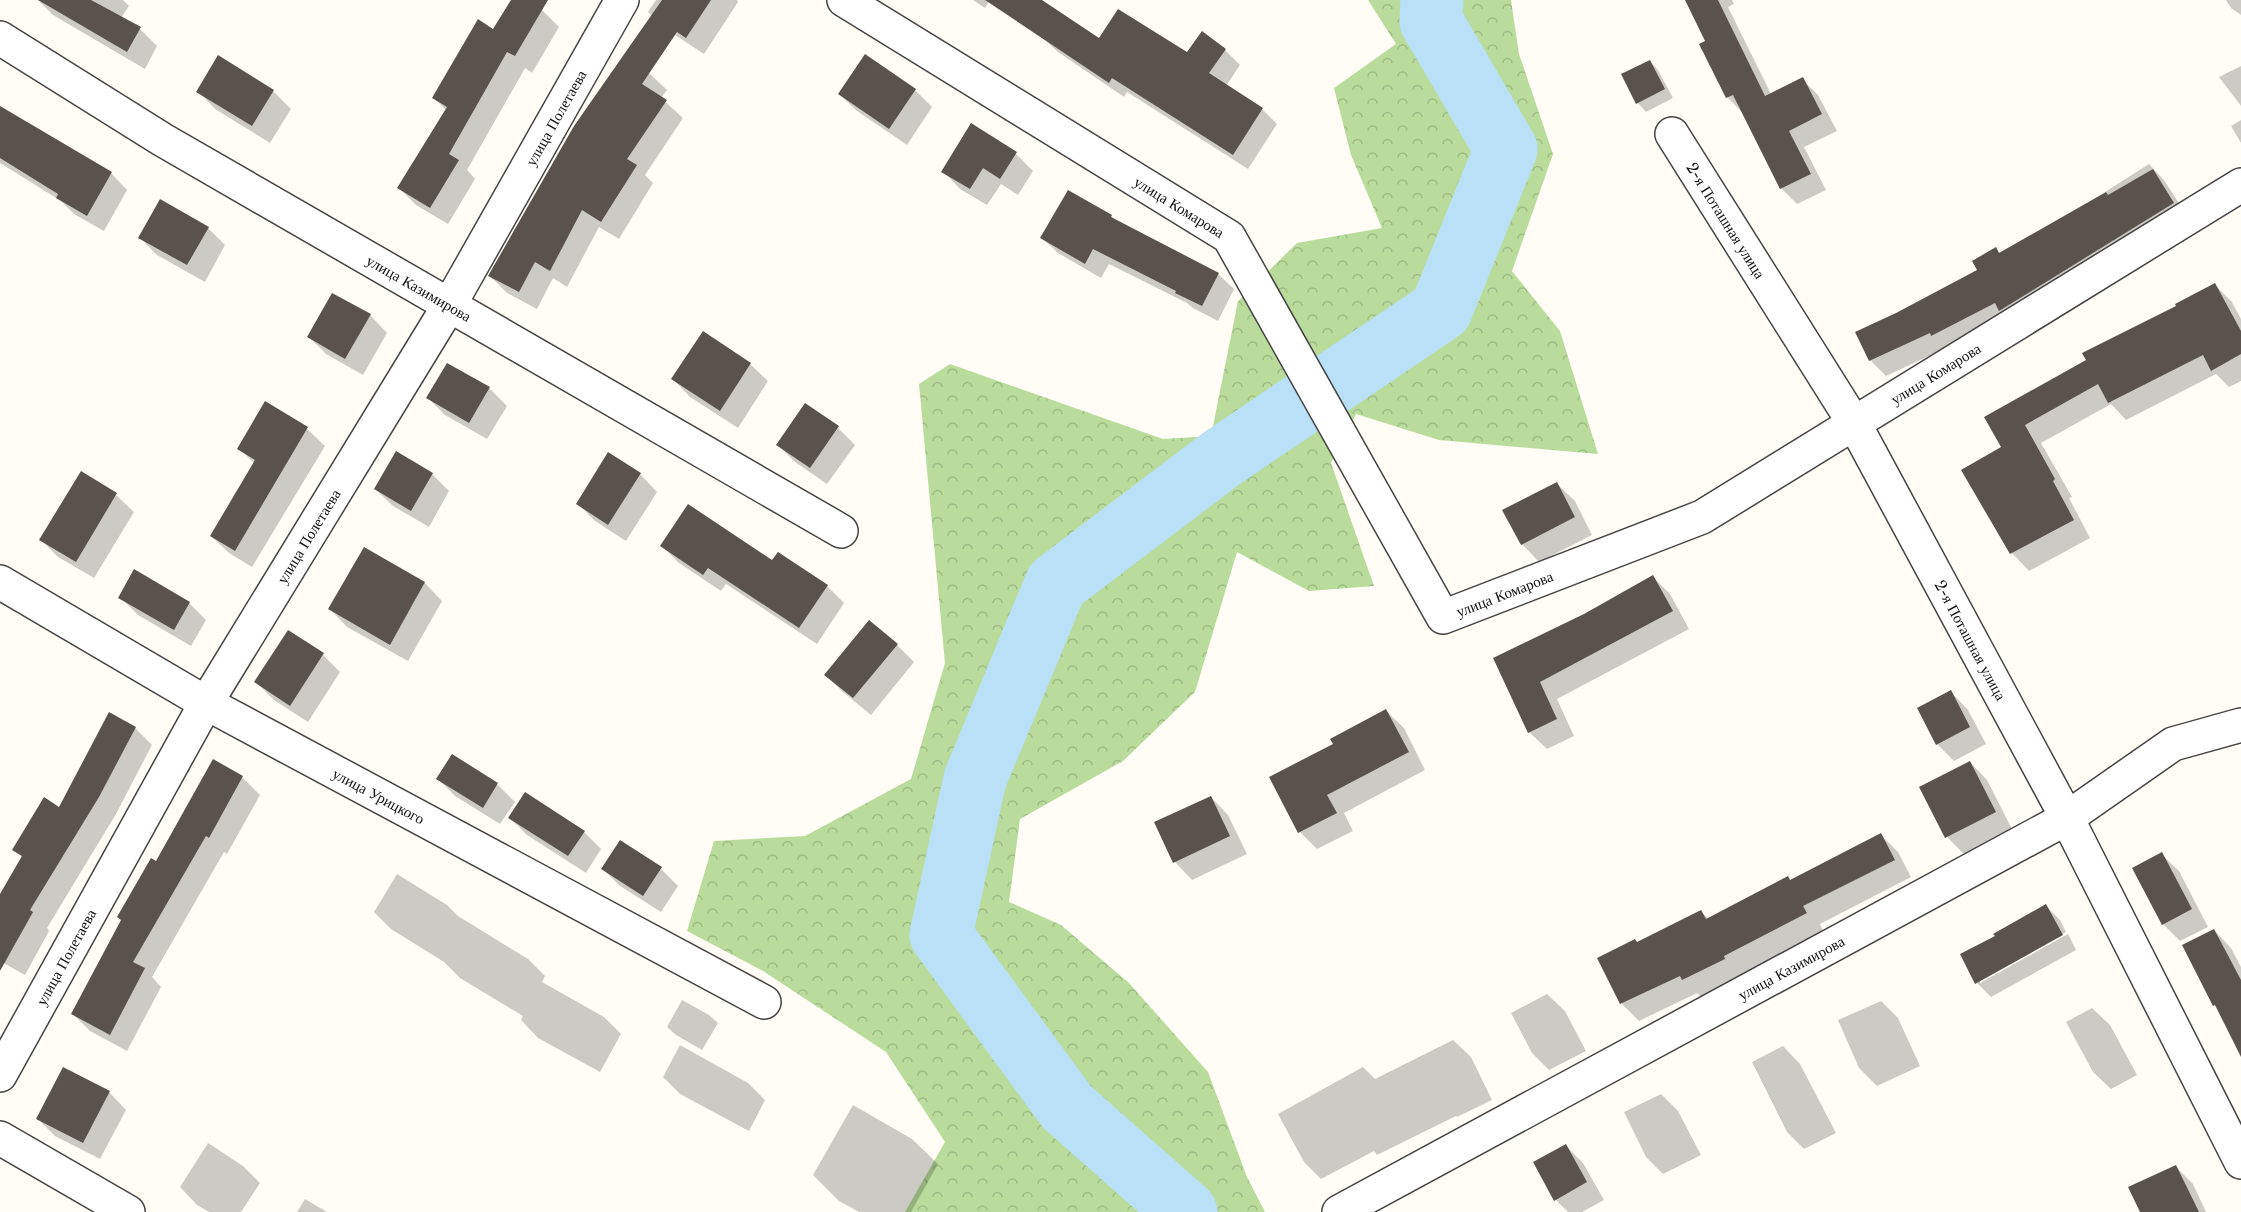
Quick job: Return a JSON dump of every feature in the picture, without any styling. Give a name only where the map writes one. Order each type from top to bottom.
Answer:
[{"type":"street","name":"улица Полетаева","points":[[0,1075],[206,703],[450,304],[622,0]]},
{"type":"street","name":"улица Комарова","points":[[844,0],[1229,237],[1443,616],[1702,517],[2241,185]]},
{"type":"street","name":"улица Казимирова","points":[[0,38],[162,140],[841,531]]},
{"type":"street","name":"2-я Поташная улица","points":[[1672,134],[1854,423],[2067,818],[2241,1162]]},
{"type":"street","name":"улица Урицкого","points":[[0,582],[206,703],[764,1002]]},
{"type":"street","name":"улица Казимирова","points":[[1339,1212],[2067,818],[2173,744],[2241,725]]},
{"type":"street","points":[[0,1138],[128,1212]]},
{"type":"green space","points":[[1368,0],[1511,0],[1519,54],[1553,154],[1512,271],[1560,331],[1598,454],[1439,440],[1356,414],[1331,463],[1374,586],[1309,591],[1237,552],[1195,692],[1123,761],[1020,819],[1009,902],[1061,925],[1129,983],[1208,1072],[1247,1177],[1265,1212],[905,1212],[945,1142],[886,1052],[763,971],[687,931],[714,841],[805,836],[911,779],[945,663],[919,384],[950,364],[1163,439],[1211,436],[1238,301],[1297,243],[1382,228],[1351,155],[1334,88],[1396,44]]},
{"type":"building","points":[[38,0],[91,0],[141,27],[127,52]]},
{"type":"building","points":[[511,0],[548,0],[515,56],[507,52],[449,154],[459,160],[430,208],[397,188],[447,107],[432,98],[478,19],[493,29]]},
{"type":"building","points":[[662,0],[711,0],[686,38],[677,32],[642,84],[667,100],[627,159],[637,165],[601,222],[582,210],[550,271],[535,262],[519,292],[488,276],[574,126]]},
{"type":"building","points":[[985,0],[1042,0],[1099,38],[1118,9],[1187,52],[1202,31],[1226,49],[1209,73],[1263,108],[1233,155],[1112,78],[1109,83]]},
{"type":"building","points":[[1685,0],[1718,0],[1765,96],[1803,77],[1822,114],[1789,131],[1811,174],[1780,189],[1733,95],[1726,98],[1699,44],[1705,41]]},
{"type":"building","points":[[865,54],[916,89],[889,129],[838,94]]},
{"type":"building","points":[[218,55],[274,90],[252,126],[196,92]]},
{"type":"building","points":[[1650,60],[1665,89],[1636,104],[1621,74]]},
{"type":"building","points":[[0,106],[112,172],[87,216],[56,198],[58,194],[0,158]]},
{"type":"building","points":[[971,123],[1017,152],[1000,179],[983,168],[970,189],[941,172]]},
{"type":"building","points":[[2153,169],[2174,203],[1999,311],[1995,303],[1931,336],[1930,333],[1869,361],[1855,332],[1977,270],[1972,261],[1996,247],[1999,253],[2106,192],[2108,195]]},
{"type":"building","points":[[1068,190],[1112,215],[1111,217],[1219,273],[1202,306],[1093,249],[1085,264],[1040,238]]},
{"type":"building","points":[[160,199],[209,227],[187,265],[138,238]]},
{"type":"building","points":[[2215,283],[2241,331],[2241,354],[2211,371],[2203,355],[2108,403],[2098,384],[2025,425],[2055,479],[2053,481],[2074,520],[2010,554],[1961,470],[2001,447],[1984,417],[2086,360],[2082,353],[2176,306],[2175,304]]},
{"type":"building","points":[[332,293],[371,314],[345,359],[307,337]]},
{"type":"building","points":[[703,331],[751,363],[720,411],[671,379]]},
{"type":"building","points":[[447,363],[490,387],[469,423],[426,398]]},
{"type":"building","points":[[265,401],[308,427],[235,551],[210,536],[255,460],[237,449]]},
{"type":"building","points":[[805,403],[839,426],[810,468],[776,445]]},
{"type":"building","points":[[396,451],[433,473],[411,511],[374,489]]},
{"type":"building","points":[[608,452],[641,473],[608,525],[576,504]]},
{"type":"building","points":[[81,471],[117,493],[76,562],[39,540]]},
{"type":"building","points":[[1557,482],[1575,517],[1521,545],[1502,510]]},
{"type":"building","points":[[688,504],[772,560],[778,552],[828,585],[799,628],[708,568],[703,575],[660,546]]},
{"type":"building","points":[[364,547],[425,582],[390,645],[328,609]]},
{"type":"building","points":[[134,569],[190,602],[174,630],[118,598]]},
{"type":"building","points":[[1653,575],[1673,611],[1540,682],[1557,719],[1528,733],[1493,658],[1584,614]]},
{"type":"building","points":[[869,620],[898,644],[853,698],[824,675]]},
{"type":"building","points":[[288,630],[324,653],[290,706],[254,682]]},
{"type":"building","points":[[1951,690],[1970,727],[1936,745],[1917,708]]},
{"type":"building","points":[[1386,709],[1409,752],[1327,795],[1337,813],[1298,833],[1269,777],[1333,744],[1330,739]]},
{"type":"building","points":[[109,712],[136,727],[99,797],[30,910],[33,912],[0,971],[0,894],[22,856],[12,850],[44,797],[59,807]]},
{"type":"building","points":[[452,754],[498,783],[483,808],[436,779]]},
{"type":"building","points":[[213,759],[243,776],[209,838],[206,836],[133,962],[145,968],[110,1035],[71,1014],[121,920],[117,917],[151,858],[156,861]]},
{"type":"building","points":[[1970,761],[1996,812],[1945,838],[1919,787]]},
{"type":"building","points":[[525,792],[585,831],[568,856],[508,818]]},
{"type":"building","points":[[1211,796],[1230,836],[1173,863],[1154,822]]},
{"type":"building","points":[[1881,833],[1895,860],[1803,906],[1807,913],[1724,956],[1725,959],[1682,980],[1680,976],[1620,1004],[1597,958],[1635,939],[1637,942],[1701,910],[1706,919],[1788,876],[1790,880]]},
{"type":"building","points":[[620,840],[662,867],[643,896],[601,869]]},
{"type":"building","points":[[2162,852],[2192,909],[2162,925],[2132,868]]},
{"type":"building","points":[[2046,904],[2063,935],[1975,984],[1960,954],[1995,936],[1993,934]]},
{"type":"building","points":[[2214,929],[2241,980],[2241,1057],[2182,945]]},
{"type":"building","points":[[63,1067],[110,1091],[83,1143],[36,1119]]},
{"type":"building","points":[[1566,1144],[1587,1182],[1554,1201],[1533,1162]]},
{"type":"building","points":[[2176,1165],[2199,1212],[2140,1212],[2128,1187]]},
{"type":"waterway","points":[[1186,1212],[1067,1107],[941,935],[975,779],[1056,584],[1222,458],[1441,310],[1506,149],[1431,21],[1432,0]]}]
